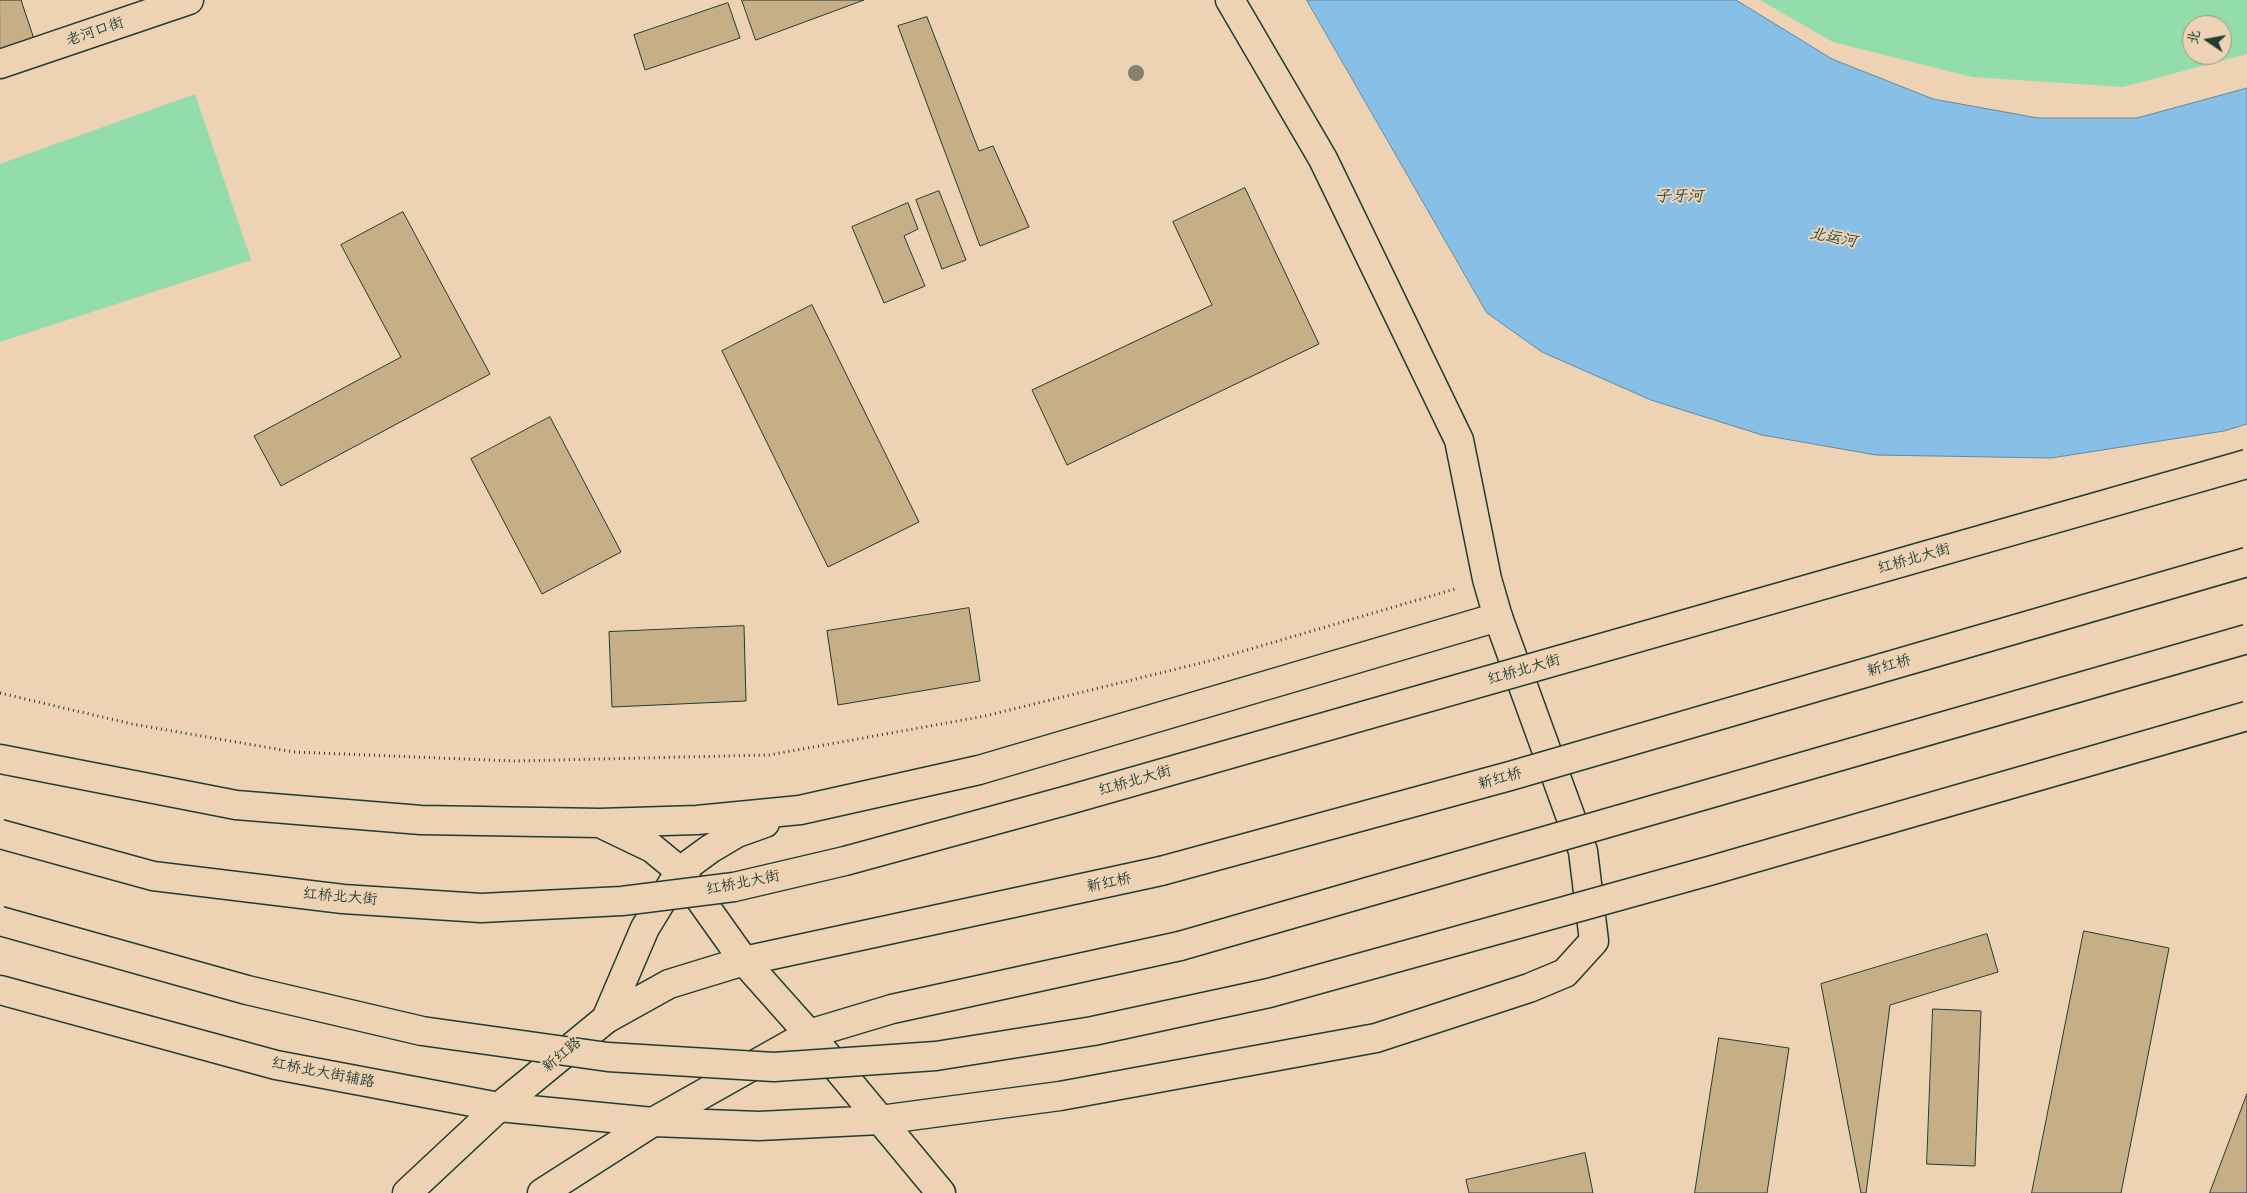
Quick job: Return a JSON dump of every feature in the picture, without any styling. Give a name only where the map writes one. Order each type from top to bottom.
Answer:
[{"type":"main road","name":"老河口街","points":[[0,64],[189,0]]},
{"type":"main road","name":"红桥北大街辅路","points":[[0,990],[276,1065],[499,1107],[653,1122],[759,1126],[880,1120],[1060,1096],[1376,1038],[1529,988],[1565,973],[1594,941],[1583,851],[1498,618],[1487,579],[1459,440],[1323,159],[1230,0]]},
{"type":"main road","name":"红桥北大街","points":[[0,834],[153,876],[343,899],[481,908],[622,902],[734,887],[845,861],[1072,799],[2247,464]]},
{"type":"main road","name":"新红桥","points":[[744,962],[1161,871],[1510,776],[2247,562]]},
{"type":"main road","points":[[0,759],[236,805],[421,820],[600,823],[697,820],[800,810],[979,770],[1498,618]]},
{"type":"main road","points":[[542,1193],[653,1122],[808,1034],[892,1009],[1180,946],[2247,640]]},
{"type":"main road","points":[[0,921],[247,990],[422,1031],[608,1057],[774,1067],[936,1056],[1093,1031],[1269,993],[1709,871],[2247,716]]},
{"type":"main road","points":[[606,1019],[645,928],[680,872],[710,849],[737,833],[800,810]]},
{"type":"main road","points":[[600,823],[652,848],[680,872],[744,962],[808,1034],[941,1193]]},
{"type":"main road","name":"新红路","points":[[407,1193],[499,1107],[606,1019],[669,984],[744,962]]},
{"type":"path","points":[[0,694],[132,724],[294,752],[514,761],[769,755],[985,716],[1213,660],[1487,579]]},
{"type":"green space","points":[[1760,0],[2247,0],[2247,54],[2232,58],[2232,15],[2182,15],[2182,65],[2206,65],[2123,87],[1972,77],[1833,42]]},
{"type":"green space","points":[[195,94],[251,260],[0,342],[0,164]]},
{"type":"water","name":"子牙河","points":[[1307,0],[1736,0],[1832,59],[1933,99],[2038,118],[2137,118],[2247,88],[2247,424],[2224,431],[2051,458],[1876,455],[1762,435],[1651,400],[1542,352],[1487,313]]},
{"type":"building","points":[[0,0],[21,0],[34,39],[0,50]]},
{"type":"building","points":[[742,0],[864,0],[756,40]]},
{"type":"building","points":[[728,3],[740,38],[645,70],[634,35]]},
{"type":"building","points":[[927,17],[979,151],[993,146],[1029,227],[980,246],[898,26]]},
{"type":"building","points":[[1245,188],[1319,344],[1067,465],[1032,390],[1212,305],[1173,222]]},
{"type":"building","points":[[939,191],[966,260],[942,269],[916,200]]},
{"type":"building","points":[[908,203],[918,229],[904,236],[925,286],[884,303],[852,227]]},
{"type":"building","points":[[403,212],[490,374],[281,486],[254,436],[401,357],[341,245]]},
{"type":"building","points":[[812,305],[919,522],[828,567],[722,351]]},
{"type":"building","points":[[550,417],[621,552],[542,594],[471,459]]},
{"type":"building","points":[[969,608],[980,681],[838,705],[827,631]]},
{"type":"building","points":[[744,626],[746,701],[612,707],[609,632]]},
{"type":"building","points":[[2084,931],[2169,948],[2121,1193],[2032,1193]]},
{"type":"building","points":[[1987,934],[1998,972],[1890,1005],[1866,1193],[1861,1193],[1821,984]]},
{"type":"building","points":[[1933,1009],[1981,1011],[1975,1166],[1927,1164]]},
{"type":"building","points":[[1719,1038],[1789,1048],[1767,1193],[1695,1193]]},
{"type":"building","points":[[2247,1094],[2247,1193],[2210,1193]]},
{"type":"building","points":[[1585,1153],[1593,1193],[1469,1193],[1466,1180]]},
{"type":"water label","name":"北运河","points":[[1833,238]]}]
